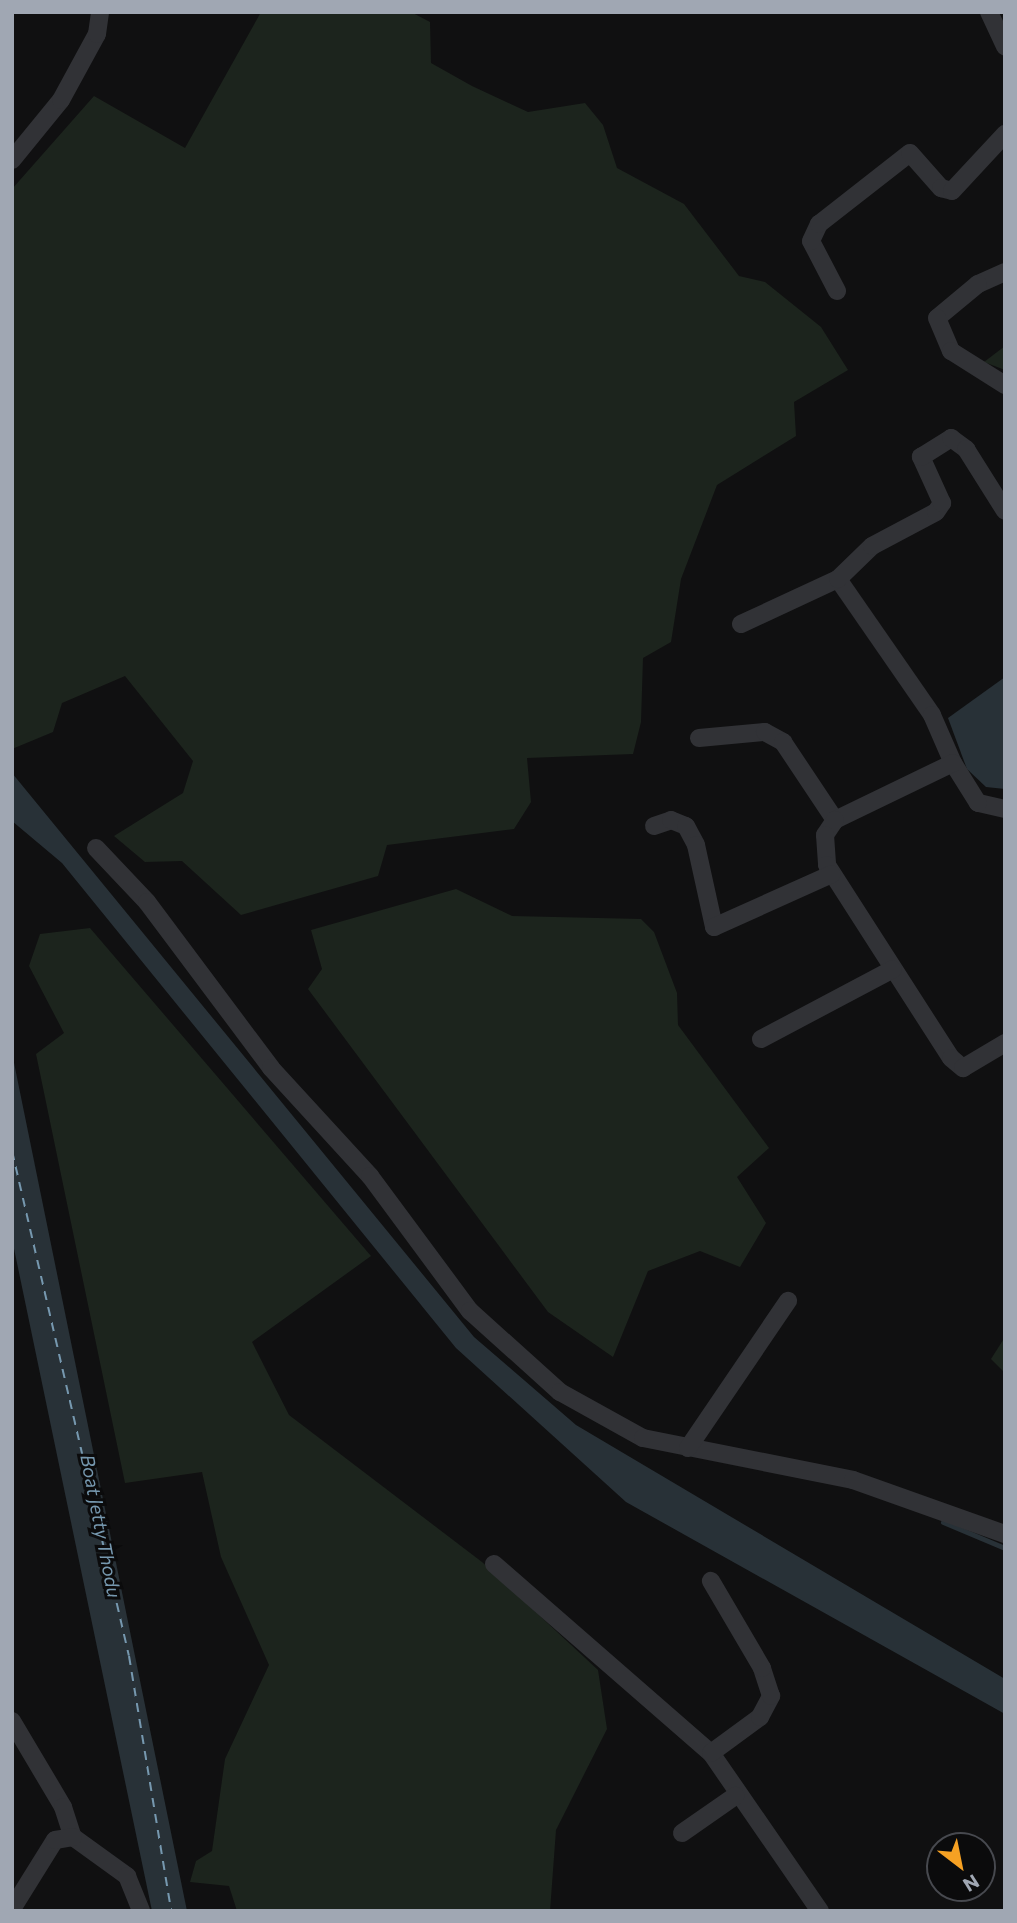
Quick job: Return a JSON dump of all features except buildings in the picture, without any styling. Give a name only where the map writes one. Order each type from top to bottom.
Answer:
[{"type":"street","points":[[12,160],[61,100],[97,34],[100,12]]},
{"type":"street","points":[[989,12],[1005,47]]},
{"type":"street","points":[[837,292],[811,241],[819,224],[910,153],[952,191],[1005,134]]},
{"type":"street","points":[[1005,272],[978,284],[937,318],[951,351],[1005,384]]},
{"type":"street","points":[[741,624],[838,579],[872,546],[936,512],[942,503],[921,457],[951,438],[966,449],[1005,511]]},
{"type":"street","points":[[838,579],[932,715],[953,763],[978,803],[1005,809]]},
{"type":"street","points":[[699,738],[765,732],[782,742],[835,820]]},
{"type":"street","points":[[953,763],[835,820],[825,835],[832,874],[893,969],[963,1068],[1005,1043]]},
{"type":"street","points":[[654,826],[671,820],[686,826],[696,845],[714,927],[832,874]]},
{"type":"street","points":[[96,848],[147,902],[223,1011],[370,1176],[507,1351],[609,1421],[643,1438],[853,1480],[1005,1534]]},
{"type":"street","points":[[761,1039],[893,969]]},
{"type":"street","points":[[688,1448],[788,1301]]},
{"type":"street","points":[[494,1564],[711,1753],[735,1796],[812,1908]]},
{"type":"street","points":[[711,1581],[762,1668],[771,1696],[749,1728],[711,1753]]},
{"type":"street","points":[[12,1721],[58,1796],[74,1837],[127,1876],[141,1911]]},
{"type":"street","points":[[682,1833],[735,1796]]},
{"type":"street","points":[[12,1909],[55,1840],[74,1837]]},
{"type":"shaded area","points":[[261,12],[411,12],[430,22],[431,63],[472,86],[528,112],[585,103],[603,125],[617,168],[684,204],[739,276],[765,282],[821,327],[848,370],[794,402],[796,436],[717,485],[681,579],[671,642],[643,658],[641,722],[633,754],[527,758],[531,802],[514,829],[387,845],[378,876],[241,915],[182,861],[145,862],[114,836],[183,793],[193,761],[125,676],[62,703],[53,732],[12,749],[12,189],[94,96],[185,148]]},
{"type":"shaded area","points":[[1005,346],[1005,370],[984,362]]},
{"type":"shaded area","points":[[456,889],[512,916],[641,919],[654,932],[677,993],[678,1025],[769,1148],[737,1177],[766,1223],[740,1267],[700,1251],[648,1271],[613,1357],[548,1312],[308,989],[322,969],[311,930]]},
{"type":"shaded area","points":[[90,928],[371,1256],[252,1342],[289,1415],[482,1562],[598,1670],[607,1729],[556,1830],[550,1911],[237,1911],[229,1886],[190,1882],[196,1861],[212,1851],[225,1759],[269,1665],[221,1557],[202,1472],[125,1483],[36,1054],[64,1033],[29,966],[40,934]]},
{"type":"shaded area","points":[[1005,1337],[1005,1373],[991,1359]]},
{"type":"water","points":[[1005,677],[1005,789],[986,787],[967,769],[948,718]]},
{"type":"water","points":[[12,773],[474,1337],[576,1425],[1005,1679],[1005,1714],[626,1502],[456,1348],[62,863],[12,821]]},
{"type":"water","name":"Boat Jetty Thodu","points":[[12,1053],[187,1911],[152,1911],[12,1239]]},
{"type":"waterway","points":[[943,1522],[1005,1548]]},
{"type":"ferry route","points":[[12,1151],[129,1656],[171,1911]]}]
